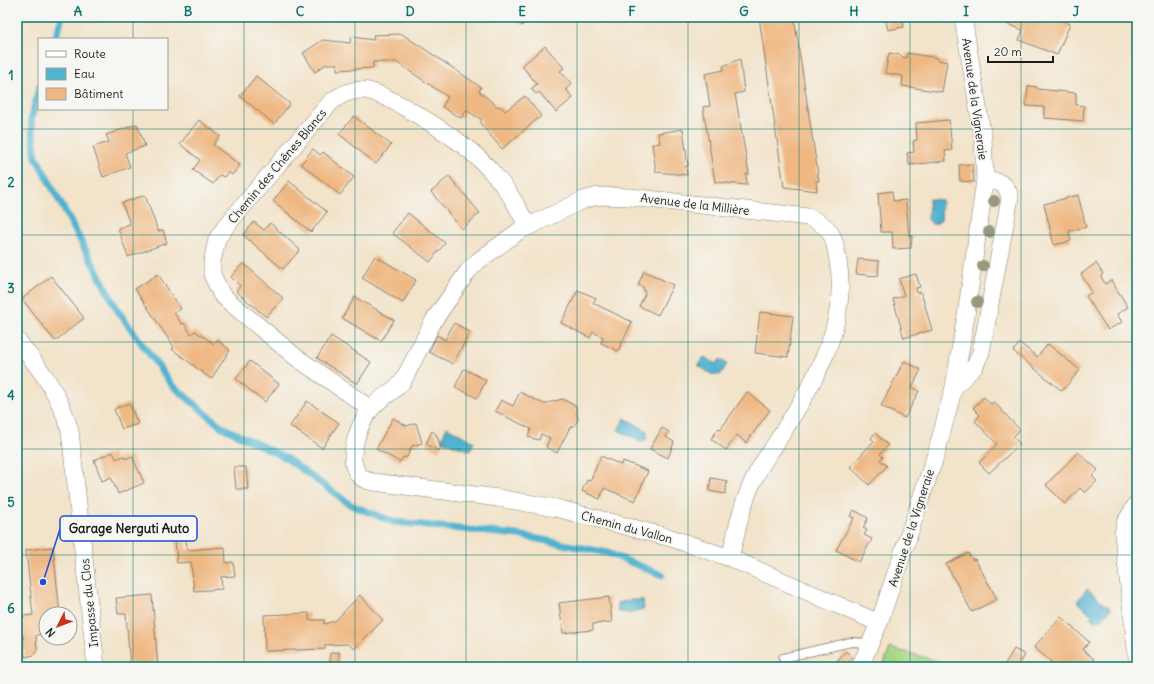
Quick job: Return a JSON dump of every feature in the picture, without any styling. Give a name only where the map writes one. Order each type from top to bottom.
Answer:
[{"type":"street","name":"Avenue de la Vigneraie","points":[[860,667],[879,623],[936,454],[954,387],[985,180],[983,138],[963,17]]},
{"type":"street","name":"Chemin des Chênes Blancs","points":[[371,409],[297,358],[233,305],[221,294],[212,274],[213,253],[217,239],[226,226],[331,102],[341,94],[362,90],[378,93],[394,101],[469,150],[486,165],[499,179],[528,227]]},
{"type":"street","name":"Avenue de la Vigneraie","points":[[954,387],[975,366],[981,352],[1010,198],[1006,187],[1003,184],[998,181],[985,180]]},
{"type":"street","name":"Avenue de la Millière","points":[[361,478],[355,470],[353,460],[355,445],[358,430],[371,409],[396,389],[403,381],[434,320],[468,271],[491,250],[528,227],[583,200],[598,196],[610,196],[808,218],[827,227],[834,239],[840,270],[840,311],[837,323],[817,375],[753,482],[742,510],[730,558]]},
{"type":"street","name":"Impasse du Clos","points":[[17,340],[57,394],[65,410],[70,431],[96,667]]},
{"type":"street","name":"Chemin du Vallon","points":[[361,478],[374,482],[498,498],[556,508],[671,538],[730,558],[879,623]]},
{"type":"street","points":[[1137,503],[1125,522],[1123,534],[1137,657]]},
{"type":"lane","points":[[783,658],[851,642],[870,644]]},
{"type":"green space","points":[[890,648],[960,667],[883,667]]},
{"type":"water","points":[[929,199],[942,200],[941,220],[936,224],[932,224],[928,219]]},
{"type":"water","points":[[704,357],[717,364],[720,359],[727,364],[720,375],[711,374],[698,365]]},
{"type":"water","points":[[625,418],[647,431],[646,440],[641,442],[618,430]]},
{"type":"water","points":[[447,427],[474,442],[470,451],[441,440]]},
{"type":"water","points":[[1087,589],[1111,609],[1100,621],[1098,620],[1096,622],[1090,617],[1092,615],[1077,601]]},
{"type":"water","points":[[630,600],[643,600],[644,609],[629,613],[618,612],[617,603]]},
{"type":"building","points":[[517,17],[527,17],[529,19],[522,26],[515,19]]},
{"type":"building","points":[[759,17],[794,17],[819,181],[816,181],[817,191],[784,187]]},
{"type":"building","points":[[885,17],[902,17],[904,27],[888,30]]},
{"type":"building","points":[[1010,17],[1053,17],[1070,24],[1057,55],[1019,40],[1023,30],[1007,24]]},
{"type":"building","points":[[402,34],[481,87],[479,91],[498,107],[500,106],[505,111],[525,96],[541,116],[502,149],[480,123],[482,120],[466,110],[461,118],[442,107],[448,97],[396,62],[373,62],[373,68],[337,70],[337,64],[326,64],[315,72],[303,53],[323,40],[350,43],[351,37],[374,40],[373,35]]},
{"type":"building","points":[[545,46],[564,68],[560,71],[572,84],[566,89],[573,98],[556,112],[539,92],[536,94],[531,89],[537,84],[522,66]]},
{"type":"building","points":[[889,53],[901,55],[901,57],[906,58],[907,53],[938,58],[937,60],[947,62],[942,92],[902,86],[903,76],[885,73]]},
{"type":"building","points":[[740,59],[744,92],[735,94],[749,174],[746,174],[747,185],[715,182],[703,107],[710,106],[705,74],[724,70],[723,66]]},
{"type":"building","points":[[256,76],[290,104],[274,124],[240,96]]},
{"type":"building","points":[[1028,86],[1037,87],[1037,89],[1076,93],[1076,105],[1084,106],[1083,121],[1044,118],[1044,107],[1026,106]]},
{"type":"building","points":[[354,116],[391,145],[376,164],[339,134]]},
{"type":"building","points":[[199,120],[220,136],[213,145],[240,165],[232,175],[228,172],[224,177],[220,175],[213,184],[193,170],[200,160],[180,144]]},
{"type":"building","points":[[949,120],[952,150],[945,151],[946,161],[909,165],[907,153],[914,152],[913,141],[917,140],[916,123]]},
{"type":"building","points":[[137,124],[145,146],[125,153],[130,167],[103,177],[93,147],[109,142],[106,135]]},
{"type":"building","points":[[683,129],[688,166],[686,166],[687,175],[656,172],[652,144],[660,143],[658,133]]},
{"type":"building","points":[[313,149],[320,155],[323,152],[354,177],[340,195],[301,164]]},
{"type":"building","points":[[972,164],[974,182],[960,181],[959,165]]},
{"type":"building","points":[[449,176],[480,213],[462,229],[431,192]]},
{"type":"building","points":[[289,181],[327,212],[311,232],[273,201]]},
{"type":"building","points":[[892,191],[893,201],[906,200],[909,236],[912,236],[911,248],[893,249],[892,232],[881,232],[878,193]]},
{"type":"building","points":[[145,195],[158,231],[163,230],[167,243],[128,257],[118,228],[130,224],[122,203]]},
{"type":"building","points":[[1078,195],[1086,227],[1069,231],[1071,241],[1054,245],[1044,204]]},
{"type":"building","points":[[408,213],[445,243],[430,262],[392,233]]},
{"type":"building","points":[[254,222],[264,230],[270,223],[300,250],[283,269],[243,235]]},
{"type":"building","points":[[375,256],[416,280],[403,303],[362,278]]},
{"type":"building","points":[[858,259],[879,261],[878,276],[856,274]]},
{"type":"building","points":[[243,263],[283,298],[266,317],[236,291],[240,286],[231,277]]},
{"type":"building","points":[[1096,263],[1103,274],[1101,276],[1105,284],[1111,280],[1128,307],[1117,314],[1122,322],[1108,330],[1086,296],[1092,292],[1081,274]]},
{"type":"building","points":[[644,271],[673,285],[658,315],[639,306],[645,294],[643,287],[638,285]]},
{"type":"building","points":[[158,274],[181,309],[174,313],[182,324],[184,323],[191,334],[195,331],[214,344],[217,340],[230,350],[211,379],[172,349],[174,347],[135,289]]},
{"type":"building","points":[[916,274],[920,287],[916,288],[917,293],[921,292],[932,330],[904,338],[893,299],[904,296],[899,279]]},
{"type":"building","points":[[51,276],[84,318],[55,341],[22,299]]},
{"type":"building","points":[[578,290],[596,298],[593,303],[632,322],[618,351],[601,343],[603,337],[593,332],[590,338],[561,323]]},
{"type":"building","points":[[355,297],[394,320],[381,341],[342,318]]},
{"type":"building","points":[[760,312],[793,316],[788,357],[755,353]]},
{"type":"building","points":[[454,323],[470,332],[453,364],[429,352],[437,335],[445,340]]},
{"type":"building","points":[[331,336],[371,362],[357,384],[317,358]]},
{"type":"building","points":[[1020,343],[1037,357],[1048,344],[1080,370],[1062,391],[1013,351]]},
{"type":"building","points":[[250,361],[279,384],[265,402],[236,379]]},
{"type":"building","points":[[904,361],[921,370],[912,387],[919,391],[905,418],[881,406]]},
{"type":"building","points":[[464,369],[486,380],[477,398],[455,387]]},
{"type":"building","points":[[520,392],[544,404],[562,399],[576,406],[578,420],[574,426],[570,427],[557,453],[546,447],[550,438],[541,434],[539,440],[528,437],[531,429],[495,411],[501,400],[513,406]]},
{"type":"building","points":[[747,392],[770,410],[746,443],[737,435],[726,450],[711,439],[719,428],[720,430]]},
{"type":"building","points":[[984,397],[991,404],[994,402],[1020,430],[1013,437],[1020,444],[989,473],[979,463],[997,444],[975,421],[980,415],[973,408]]},
{"type":"building","points":[[307,401],[339,423],[322,448],[290,426]]},
{"type":"building","points":[[129,403],[138,424],[122,429],[114,409]]},
{"type":"building","points":[[393,418],[407,426],[416,423],[422,443],[412,446],[407,457],[402,458],[400,462],[376,449]]},
{"type":"building","points":[[662,428],[669,432],[666,437],[674,442],[668,458],[650,449]]},
{"type":"building","points":[[432,431],[436,434],[441,447],[439,451],[426,444]]},
{"type":"building","points":[[875,433],[888,445],[880,454],[883,457],[880,460],[887,466],[869,485],[850,467],[874,441],[871,438]]},
{"type":"building","points":[[113,452],[116,459],[124,456],[125,459],[132,456],[144,483],[118,494],[111,477],[102,481],[94,460]]},
{"type":"building","points":[[1078,452],[1098,470],[1092,476],[1097,481],[1085,493],[1080,488],[1065,504],[1046,485]]},
{"type":"building","points":[[601,456],[621,465],[623,461],[648,471],[635,501],[604,488],[600,499],[582,491],[587,480],[590,481]]},
{"type":"building","points":[[234,467],[246,467],[248,489],[236,489]]},
{"type":"building","points":[[711,478],[727,481],[725,494],[709,491]]},
{"type":"building","points":[[854,510],[868,518],[863,528],[867,530],[864,535],[872,539],[859,562],[836,550],[854,518],[850,516]]},
{"type":"building","points":[[186,539],[187,550],[225,547],[226,563],[233,562],[235,576],[221,577],[222,589],[194,591],[191,562],[177,563],[175,540]]},
{"type":"building","points":[[53,547],[59,606],[38,606],[38,635],[36,635],[37,650],[34,655],[25,657],[23,635],[17,636],[17,617],[33,615],[26,550]]},
{"type":"building","points":[[968,553],[973,560],[975,559],[997,599],[972,612],[946,564]]},
{"type":"building","points":[[152,595],[158,667],[130,667],[126,614],[118,614],[116,598]]},
{"type":"building","points":[[360,595],[383,620],[354,649],[348,644],[325,645],[325,649],[265,651],[264,615],[309,613],[309,620],[324,620],[324,624],[335,621]]},
{"type":"building","points":[[609,597],[612,622],[593,624],[593,630],[563,633],[559,603]]},
{"type":"building","points":[[1061,617],[1089,642],[1083,650],[1094,659],[1087,667],[1057,667],[1034,647]]},
{"type":"building","points":[[1014,649],[1025,655],[1018,667],[1003,667]]},
{"type":"building","points":[[846,651],[853,658],[842,667],[837,661]]},
{"type":"building","points":[[339,652],[339,663],[330,662],[330,653]]},
{"type":"waterway","points":[[55,38],[62,17]]},
{"type":"waterway","points":[[38,91],[31,120],[36,157],[118,311],[172,385],[222,427],[286,458],[351,505],[394,522],[518,535],[608,553],[662,575]]},
{"type":"place","name":"Garage Nerguti Auto","points":[[43,582]]}]
